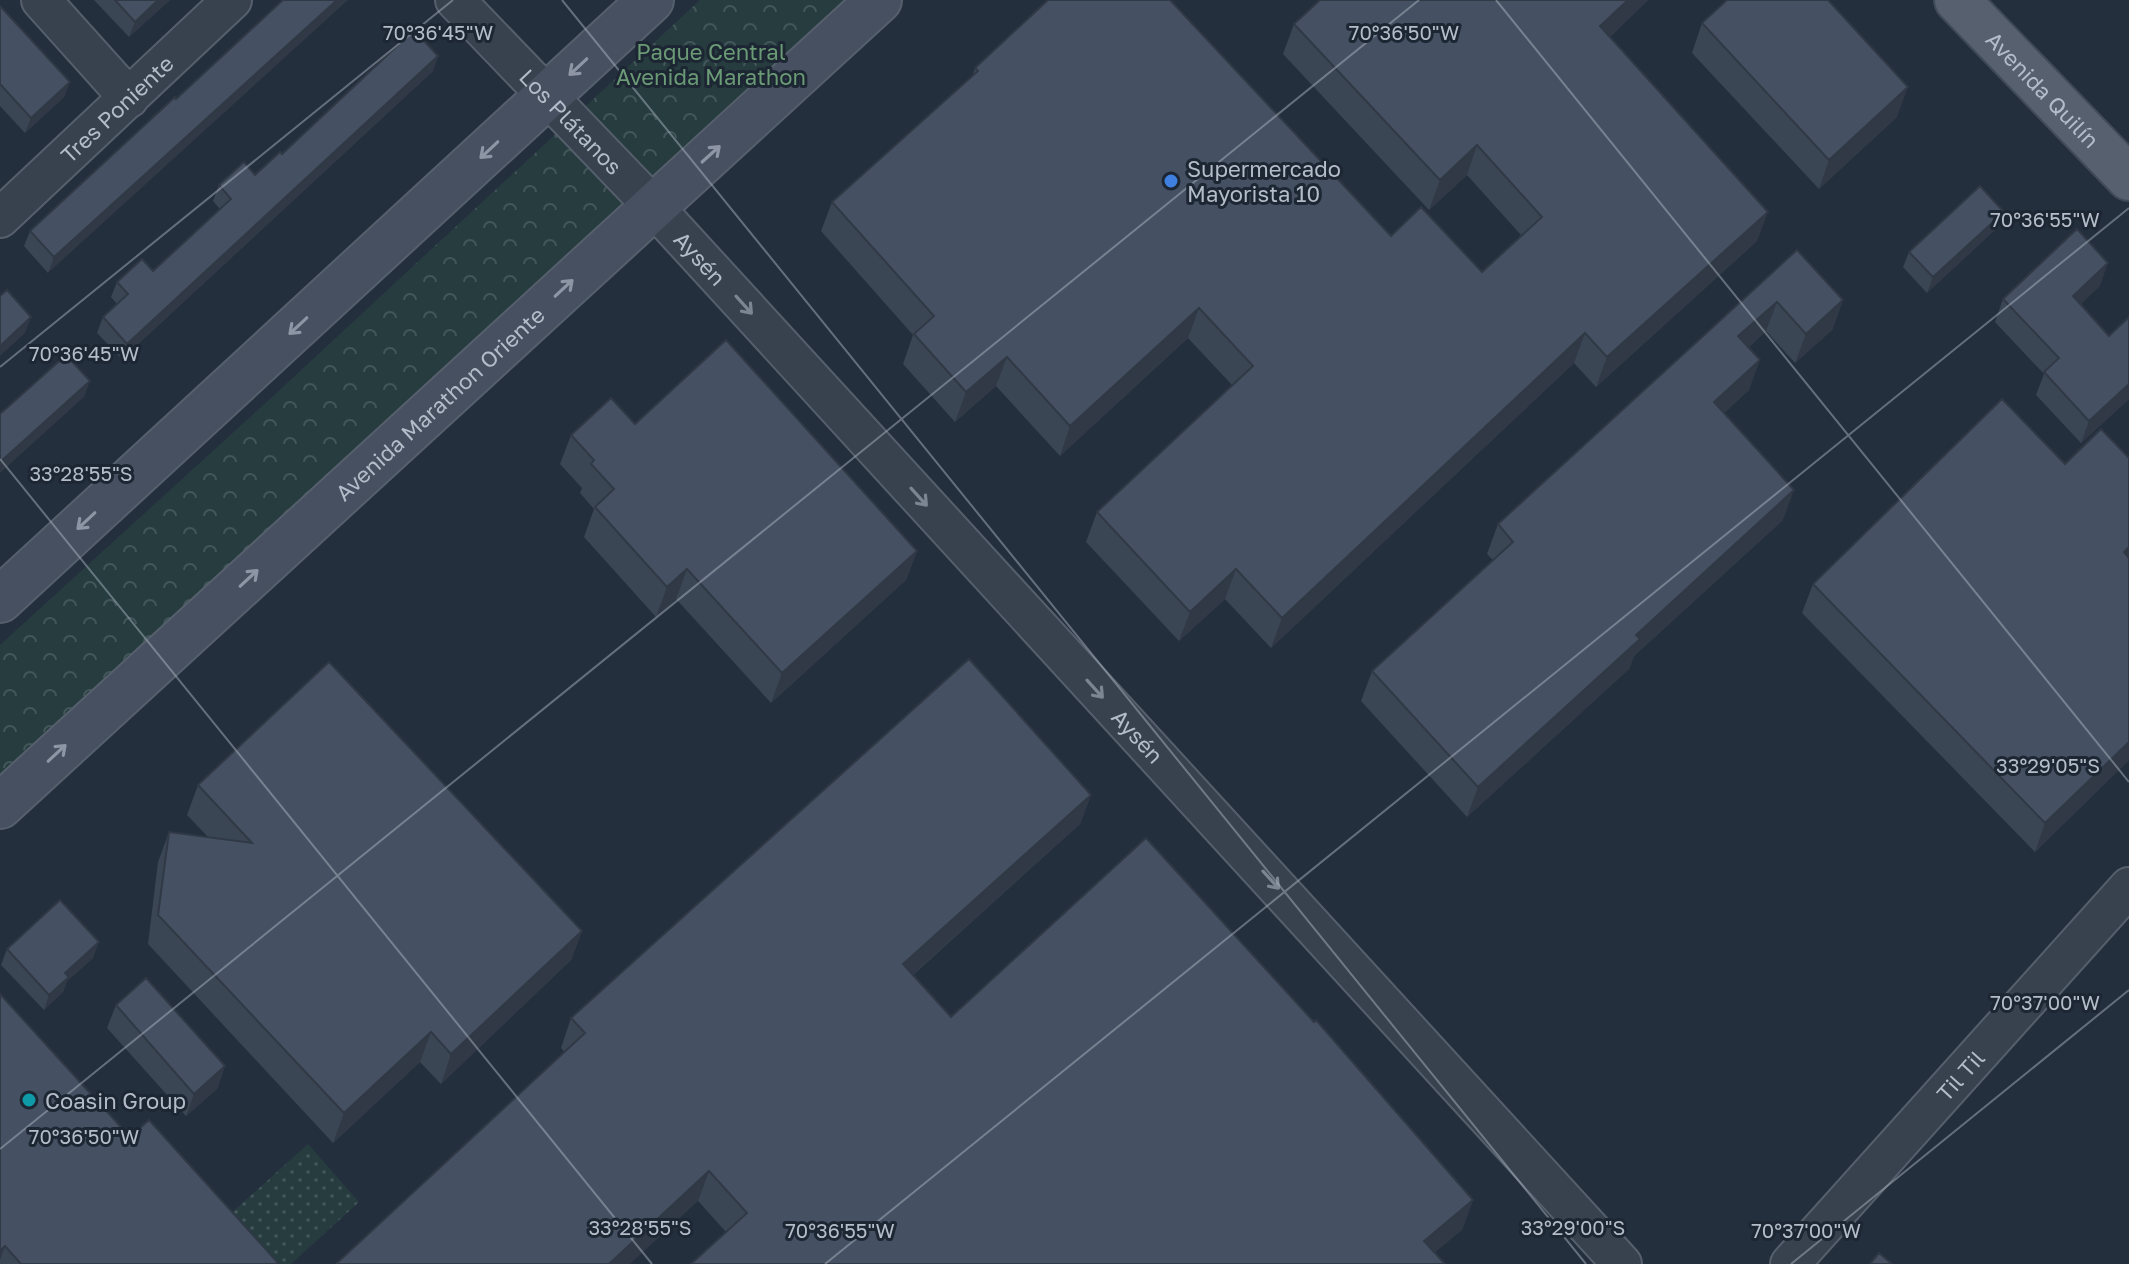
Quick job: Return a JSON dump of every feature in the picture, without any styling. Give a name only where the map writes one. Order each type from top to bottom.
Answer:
[{"type":"main road","points":[[0,600],[651,0]]},
{"type":"main road","name":"Avenida Marathon Oriente","points":[[0,806],[879,0]]},
{"type":"main road","name":"Avenida Quilín","points":[[1957,0],[2129,178]]},
{"type":"street","points":[[41,0],[129,98]]},
{"type":"street","name":"Tres Poniente","points":[[0,218],[232,0]]},
{"type":"street","name":"Los Plátanos","points":[[455,0],[653,206]]},
{"type":"street","name":"Aysén","points":[[653,206],[1622,1264]]},
{"type":"street","name":"Til Til","points":[[1790,1264],[2129,887]]},
{"type":"green space","name":"Paque Central Avenida Marathon","points":[[700,0],[861,0],[0,788],[0,645]]},
{"type":"green space","points":[[308,1144],[359,1202],[291,1264],[270,1264],[227,1217]]},
{"type":"building","points":[[115,0],[158,0],[135,22]]},
{"type":"building","points":[[283,0],[337,0],[54,257],[30,231]]},
{"type":"building","points":[[1048,0],[1170,0],[1391,236],[1421,207],[1482,272],[1542,217],[1477,145],[1440,180],[1294,24],[1320,0],[1628,0],[1600,26],[1768,212],[1607,357],[1585,333],[1282,618],[1236,569],[1190,612],[1097,512],[1253,366],[1199,308],[1070,426],[1007,357],[966,392],[914,334],[934,316],[832,202],[978,71],[975,68]]},
{"type":"building","points":[[1727,0],[1828,0],[1908,87],[1829,160],[1702,23]]},
{"type":"building","points":[[0,6],[70,82],[31,118],[0,84]]},
{"type":"building","points":[[414,30],[438,56],[127,344],[103,317],[128,294],[117,282],[142,259],[153,271],[231,199],[219,185],[244,162],[255,175],[280,152],[282,154]]},
{"type":"building","points":[[1980,186],[2004,212],[1933,277],[1909,252]]},
{"type":"building","points":[[2077,229],[2108,263],[2073,296],[2109,336],[2129,317],[2129,384],[2089,421],[2044,372],[2059,358],[2003,299]]},
{"type":"building","points":[[1797,250],[1843,300],[1806,334],[1777,302],[1738,336],[1760,360],[1714,402],[1794,490],[1636,635],[1640,639],[1478,787],[1372,671],[1513,542],[1498,524]]},
{"type":"building","points":[[7,290],[31,317],[0,346],[0,296]]},
{"type":"building","points":[[726,340],[917,551],[782,673],[687,569],[667,587],[595,507],[614,489],[591,464],[594,460],[571,435],[611,398],[635,424]]},
{"type":"building","points":[[66,355],[90,381],[0,462],[0,414]]},
{"type":"building","points":[[2002,399],[2065,464],[2101,429],[2129,458],[2129,547],[2124,552],[2129,558],[2129,742],[2045,823],[1813,584]]},
{"type":"building","points":[[969,659],[1091,795],[903,964],[951,1017],[1146,838],[1314,1022],[1316,1020],[1473,1200],[1424,1241],[1445,1264],[691,1264],[747,1213],[709,1171],[609,1264],[336,1264],[585,1033],[571,1018]]},
{"type":"building","points":[[329,662],[582,931],[451,1054],[431,1032],[344,1113],[158,915],[169,832],[252,843],[198,785]]},
{"type":"building","points":[[60,900],[99,942],[65,973],[69,977],[49,995],[7,949]]},
{"type":"building","points":[[146,978],[225,1066],[194,1094],[116,1005]]},
{"type":"building","points":[[0,994],[130,1137],[149,1120],[279,1264],[21,1264],[5,1246],[0,1251]]},
{"type":"building","points":[[1879,1253],[1892,1264],[1870,1264]]},
{"type":"place","name":"Supermercado Mayorista 10","points":[[1171,181]]},
{"type":"place","name":"Coasin Group","points":[[29,1100]]}]
